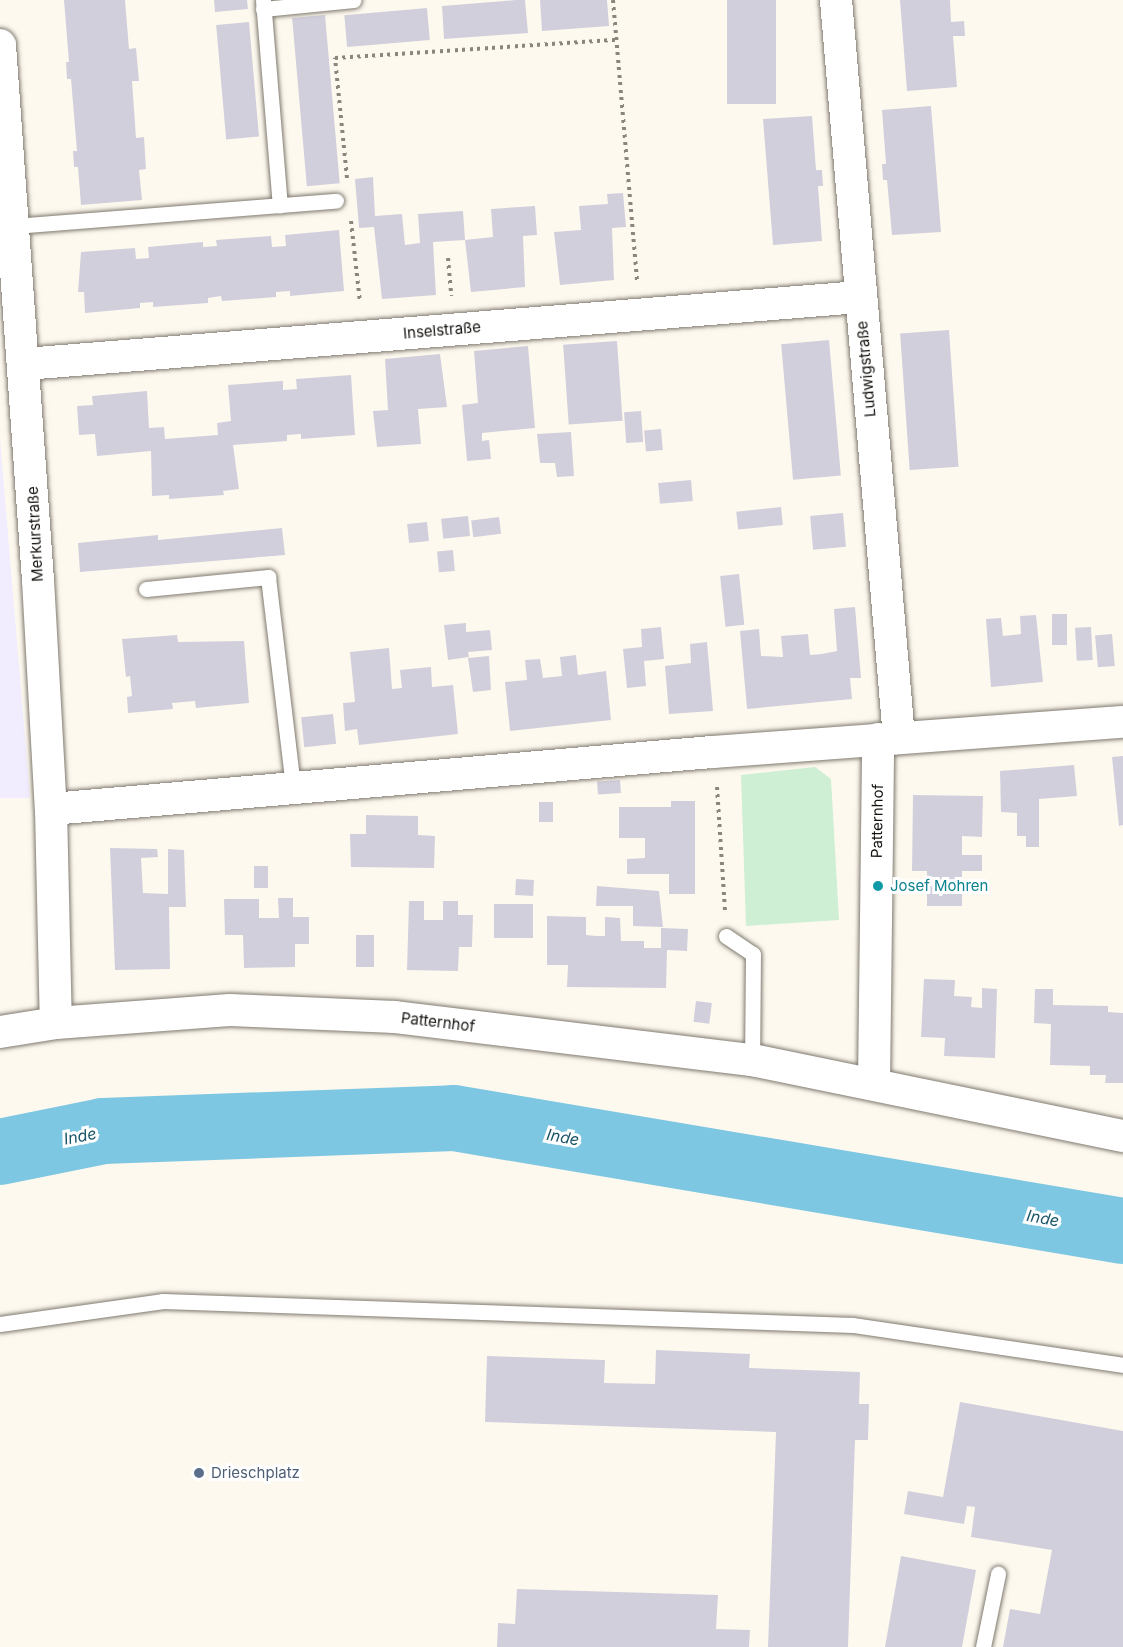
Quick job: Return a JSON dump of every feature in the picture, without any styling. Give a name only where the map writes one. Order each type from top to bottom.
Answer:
[{"type":"street","name":"Ludwigstraße","points":[[836,0],[860,297],[888,739]]},
{"type":"street","name":"Merkurstraße","points":[[0,45],[10,233],[25,364],[51,809],[56,1023]]},
{"type":"street","name":"Inselstraße","points":[[25,364],[860,297]]},
{"type":"street","points":[[51,809],[292,786],[1123,722]]},
{"type":"street","name":"Patternhof","points":[[874,1083],[888,739]]},
{"type":"street","name":"Patternhof","points":[[0,1032],[56,1023],[230,1011],[395,1017],[752,1060],[874,1083],[959,1105],[1123,1136]]},
{"type":"lane","points":[[280,205],[263,4],[354,0]]},
{"type":"lane","points":[[10,233],[336,201]]},
{"type":"lane","points":[[146,589],[268,577],[292,786]]},
{"type":"lane","points":[[726,936],[753,954],[752,1060]]},
{"type":"lane","points":[[0,1324],[163,1301],[854,1324],[1123,1365]]},
{"type":"lane","points":[[983,1647],[998,1574]]},
{"type":"path","points":[[613,0],[639,314]]},
{"type":"path","points":[[348,188],[335,58],[616,40]]},
{"type":"path","points":[[350,211],[363,336]]},
{"type":"path","points":[[712,752],[719,805],[726,936]]},
{"type":"shaded area","points":[[0,438],[30,798],[0,798]]},
{"type":"green space","points":[[815,767],[831,779],[839,920],[746,926],[741,775]]},
{"type":"building","points":[[64,0],[125,0],[129,49],[136,48],[139,81],[132,81],[136,138],[144,137],[146,169],[139,170],[142,200],[81,205],[78,167],[74,167],[73,151],[77,151],[71,79],[67,79],[66,62],[69,62]]},
{"type":"building","points":[[214,0],[247,0],[248,9],[215,12]]},
{"type":"building","points":[[525,0],[528,33],[444,39],[442,6]]},
{"type":"building","points":[[540,0],[607,0],[609,26],[542,31]]},
{"type":"building","points":[[727,0],[776,0],[776,104],[727,104]]},
{"type":"building","points":[[900,0],[950,0],[951,22],[964,21],[965,36],[953,36],[957,87],[907,91]]},
{"type":"building","points":[[427,8],[430,40],[347,47],[344,15]]},
{"type":"building","points":[[325,15],[340,183],[307,186],[292,18]]},
{"type":"building","points":[[249,22],[259,137],[226,139],[216,25]]},
{"type":"building","points":[[931,106],[941,232],[892,235],[887,180],[883,180],[882,164],[886,164],[882,110]]},
{"type":"building","points":[[812,116],[816,170],[822,170],[823,186],[818,186],[822,241],[773,245],[763,119]]},
{"type":"building","points":[[373,177],[375,216],[402,214],[405,245],[420,243],[418,214],[463,211],[465,240],[433,242],[436,295],[382,299],[374,227],[359,228],[355,179]]},
{"type":"building","points":[[623,193],[626,227],[612,228],[614,280],[560,285],[554,232],[581,230],[579,206],[608,204],[607,194]]},
{"type":"building","points":[[535,206],[537,235],[523,236],[525,287],[471,292],[465,240],[493,237],[491,209]]},
{"type":"building","points":[[339,230],[344,291],[290,296],[290,291],[276,292],[276,297],[222,301],[221,296],[208,298],[208,303],[153,307],[153,302],[140,303],[140,308],[85,313],[84,292],[78,292],[81,252],[135,248],[136,259],[149,258],[148,247],[203,242],[203,247],[217,246],[216,240],[271,236],[272,247],[286,246],[285,235]]},
{"type":"building","points":[[949,330],[959,467],[910,470],[900,333]]},
{"type":"building","points":[[829,340],[841,475],[793,480],[781,344]]},
{"type":"building","points":[[617,341],[623,421],[569,425],[563,345]]},
{"type":"building","points":[[528,346],[535,428],[482,433],[482,441],[489,440],[491,459],[467,461],[462,405],[478,403],[474,351]]},
{"type":"building","points":[[440,354],[447,407],[418,409],[421,444],[377,447],[373,411],[388,410],[385,359]]},
{"type":"building","points":[[351,375],[355,435],[301,439],[301,434],[287,435],[287,441],[233,445],[239,489],[223,491],[224,495],[169,499],[169,495],[152,496],[151,451],[97,456],[95,434],[79,435],[77,406],[93,405],[92,396],[147,391],[149,428],[164,427],[165,439],[218,435],[217,423],[231,421],[228,385],[283,381],[283,390],[297,389],[296,379]]},
{"type":"building","points":[[641,411],[643,442],[626,443],[624,412]]},
{"type":"building","points":[[661,429],[663,450],[646,451],[644,430]]},
{"type":"building","points":[[571,432],[574,476],[557,477],[555,463],[540,463],[537,434]]},
{"type":"building","points":[[691,480],[693,501],[660,504],[658,483]]},
{"type":"building","points":[[781,507],[783,525],[738,530],[736,512]]},
{"type":"building","points":[[843,513],[846,547],[813,550],[810,516]]},
{"type":"building","points":[[468,516],[470,536],[443,539],[441,519]]},
{"type":"building","points":[[499,517],[501,534],[473,537],[471,520]]},
{"type":"building","points":[[427,522],[429,541],[409,543],[407,524]]},
{"type":"building","points":[[282,528],[285,555],[80,572],[78,543],[158,535],[158,540]]},
{"type":"building","points":[[453,550],[455,571],[439,572],[437,551]]},
{"type":"building","points":[[739,574],[744,625],[725,627],[720,576]]},
{"type":"building","points":[[855,607],[861,678],[850,678],[852,699],[747,709],[740,631],[759,629],[761,656],[783,657],[781,636],[808,634],[810,655],[837,651],[834,609]]},
{"type":"building","points":[[1052,614],[1067,614],[1067,645],[1052,645]]},
{"type":"building","points":[[1036,615],[1043,682],[991,687],[986,619],[1001,618],[1003,636],[1021,634],[1020,616]]},
{"type":"building","points":[[466,623],[466,632],[490,630],[492,650],[468,652],[469,657],[448,660],[444,625]]},
{"type":"building","points":[[661,627],[664,659],[644,661],[646,686],[627,688],[623,649],[642,647],[641,629]]},
{"type":"building","points":[[1091,627],[1093,660],[1077,661],[1075,628]]},
{"type":"building","points":[[1112,634],[1115,666],[1098,667],[1095,635]]},
{"type":"building","points":[[177,635],[178,642],[244,641],[249,703],[196,708],[195,701],[172,703],[173,709],[128,713],[127,697],[132,696],[130,676],[126,677],[122,639]]},
{"type":"building","points":[[707,642],[713,711],[669,714],[665,666],[691,663],[690,644]]},
{"type":"building","points":[[389,648],[392,689],[402,688],[400,670],[431,667],[432,687],[453,685],[458,734],[359,745],[357,729],[345,731],[343,703],[355,702],[350,652]]},
{"type":"building","points":[[576,655],[578,675],[606,671],[611,720],[510,731],[505,682],[527,680],[525,660],[540,659],[543,678],[562,676],[560,657]]},
{"type":"building","points":[[489,656],[491,690],[473,692],[468,658]]},
{"type":"building","points":[[333,714],[336,744],[304,747],[301,717]]},
{"type":"building","points":[[1123,756],[1123,825],[1119,826],[1112,757]]},
{"type":"building","points":[[1074,765],[1077,796],[1039,799],[1039,847],[1026,847],[1026,836],[1017,836],[1017,813],[1001,812],[1000,771]]},
{"type":"building","points":[[620,780],[621,793],[598,795],[597,782]]},
{"type":"building","points":[[913,795],[983,796],[982,837],[962,836],[962,855],[982,855],[982,871],[962,871],[962,906],[927,906],[927,871],[912,871]]},
{"type":"building","points":[[671,801],[695,801],[695,894],[669,894],[669,874],[627,874],[627,859],[645,858],[645,838],[619,838],[619,807],[671,807]]},
{"type":"building","points":[[539,802],[553,802],[553,822],[539,822]]},
{"type":"building","points":[[366,815],[418,816],[418,835],[435,836],[434,868],[351,867],[350,834],[366,834]]},
{"type":"building","points":[[110,848],[157,849],[158,857],[141,858],[143,893],[168,894],[168,849],[184,850],[186,907],[169,907],[170,969],[115,970]]},
{"type":"building","points":[[254,866],[268,866],[268,888],[254,888]]},
{"type":"building","points":[[516,879],[534,880],[533,896],[515,895]]},
{"type":"building","points":[[597,886],[659,891],[663,927],[633,926],[633,906],[596,906]]},
{"type":"building","points":[[278,898],[293,898],[293,917],[309,917],[309,944],[295,944],[295,967],[244,968],[243,935],[225,935],[224,899],[259,899],[259,918],[279,918]]},
{"type":"building","points":[[409,901],[424,901],[424,920],[443,920],[443,901],[458,901],[458,915],[473,915],[472,947],[459,947],[458,971],[407,970]]},
{"type":"building","points":[[494,904],[533,904],[533,938],[494,938]]},
{"type":"building","points":[[547,916],[586,917],[586,935],[596,936],[605,936],[605,917],[620,918],[621,941],[644,941],[644,948],[661,948],[661,928],[688,929],[687,951],[667,950],[666,988],[567,987],[568,965],[547,965]]},
{"type":"building","points":[[356,935],[374,935],[374,967],[356,967]]},
{"type":"building","points":[[924,979],[955,980],[954,996],[972,997],[971,1007],[982,1008],[982,988],[997,989],[995,1058],[944,1056],[945,1038],[921,1037]]},
{"type":"building","points":[[1035,989],[1053,989],[1053,1005],[1108,1006],[1108,1012],[1123,1013],[1123,1083],[1105,1083],[1106,1075],[1090,1075],[1090,1066],[1050,1065],[1051,1024],[1034,1023]]},
{"type":"building","points":[[696,1001],[712,1003],[709,1024],[693,1022]]},
{"type":"building","points":[[656,1350],[750,1354],[749,1368],[860,1372],[859,1404],[869,1404],[868,1440],[855,1440],[848,1647],[768,1647],[776,1432],[485,1422],[487,1356],[605,1360],[604,1383],[655,1384]]},
{"type":"building","points":[[960,1402],[1123,1431],[1123,1647],[1003,1647],[1010,1609],[1040,1614],[1052,1550],[971,1537],[975,1507],[967,1506],[964,1524],[904,1514],[908,1491],[943,1497]]},
{"type":"building","points":[[901,1556],[976,1570],[962,1647],[885,1647]]},
{"type":"building","points":[[517,1589],[718,1595],[716,1629],[750,1630],[749,1647],[497,1647],[498,1623],[515,1624]]},
{"type":"waterway","name":"Inde","points":[[0,1152],[103,1131],[454,1118],[1123,1231]]},
{"type":"place","name":"Josef Mohren","points":[[878,886]]},
{"type":"place","name":"Drieschplatz","points":[[199,1473]]}]
